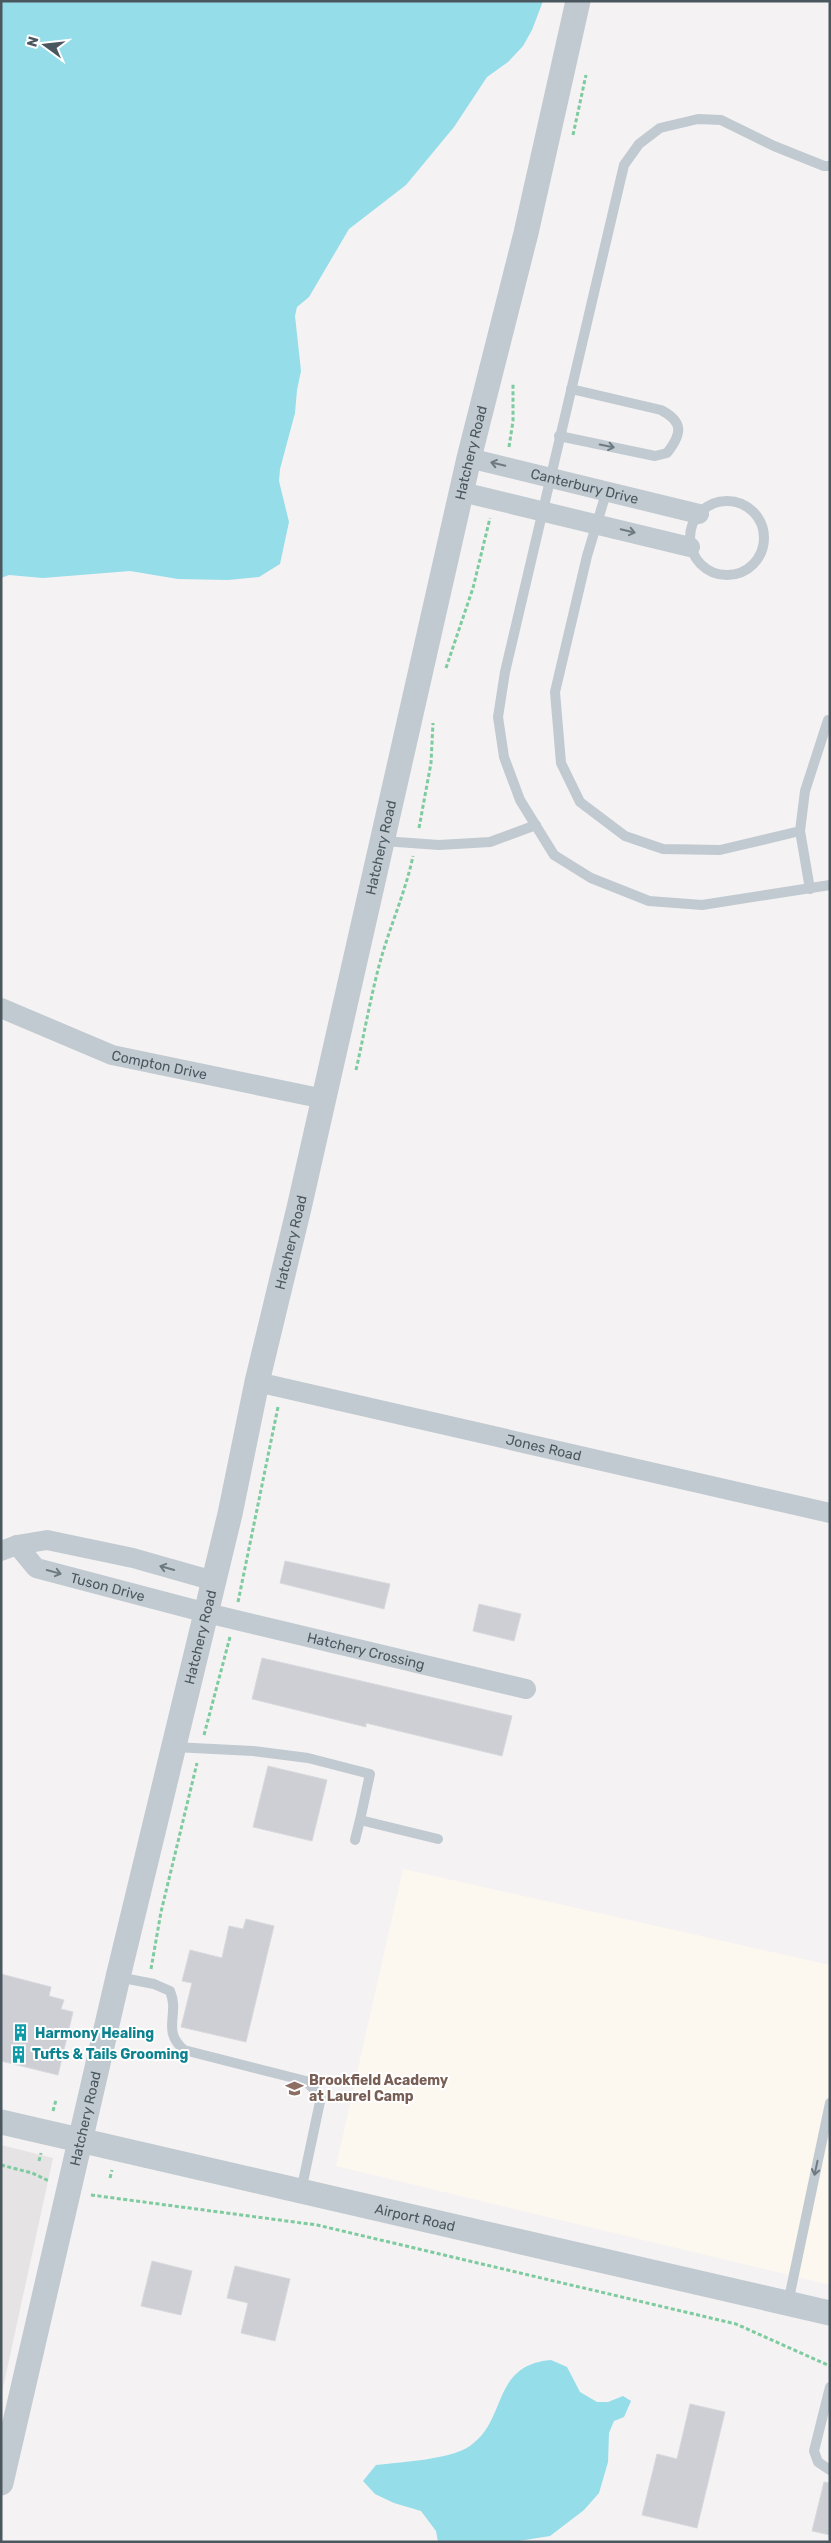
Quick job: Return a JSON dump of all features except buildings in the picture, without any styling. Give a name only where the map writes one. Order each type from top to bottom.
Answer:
[{"type":"street","name":"Hatchery Road","points":[[1,2483],[118,1977],[207,1613],[230,1514],[257,1382],[324,1099],[462,492],[526,233],[578,1]]},
{"type":"street","name":"Canterbury Drive","points":[[470,458],[550,476],[699,514]]},
{"type":"street","points":[[462,492],[542,509],[690,547]]},
{"type":"street","name":"Compton Drive","points":[[1,1008],[112,1055],[324,1099]]},
{"type":"street","name":"Jones Road","points":[[257,1382],[830,1513]]},
{"type":"street","name":"Tuson Drive","points":[[9,1548],[47,1540],[134,1558],[214,1581]]},
{"type":"street","name":"Tuson Drive","points":[[9,1548],[36,1568],[207,1613]]},
{"type":"street","name":"Hatchery Crossing","points":[[207,1613],[526,1689]]},
{"type":"street","name":"Airport Road","points":[[1,2122],[81,2142],[830,2313]]},
{"type":"lane","points":[[830,166],[824,166],[774,146],[721,120],[698,119],[660,128],[639,144],[624,165],[542,509],[505,672],[498,717],[504,757],[520,800],[554,855],[591,878],[649,901],[702,905],[830,885]]},
{"type":"lane","points":[[559,436],[655,456],[667,453],[676,442],[679,429],[673,416],[661,410],[571,389]]},
{"type":"lane","points":[[606,490],[555,692],[561,763],[580,802],[625,836],[664,849],[720,850],[800,831]]},
{"type":"lane","points":[[728,501],[744,505],[757,516],[763,531],[763,548],[755,563],[741,573],[725,576],[709,571],[696,560],[690,547],[690,528],[699,514],[712,504],[728,501]]},
{"type":"lane","points":[[810,889],[800,831],[806,792],[828,720]]},
{"type":"lane","points":[[382,841],[439,845],[490,842],[536,825]]},
{"type":"lane","points":[[174,1747],[253,1751],[308,1758],[370,1774],[355,1840]]},
{"type":"lane","points":[[360,1820],[438,1840]]},
{"type":"lane","points":[[118,1977],[147,1983],[170,1991],[174,2001],[171,2031],[174,2041],[184,2050],[306,2081],[316,2090],[321,2097],[301,2192]]},
{"type":"lane","points":[[788,2304],[830,2103]]},
{"type":"lane","points":[[830,2387],[814,2451],[818,2462],[830,2470]]},
{"type":"path","points":[[572,140],[588,65]]},
{"type":"path","points":[[505,466],[512,421],[514,374]]},
{"type":"path","points":[[444,674],[472,588],[495,499]]},
{"type":"path","points":[[354,1078],[379,966],[405,891],[416,843],[431,763],[434,722]]},
{"type":"path","points":[[147,1983],[200,1748],[234,1619],[282,1388]]},
{"type":"path","points":[[1,2165],[32,2173],[46,2180]]},
{"type":"path","points":[[90,2195],[317,2226],[736,2324],[830,2366]]},
{"type":"shaded area","points":[[403,1869],[830,1965],[830,2285],[336,2166]]},
{"type":"shaded area","points":[[1,2145],[53,2158],[1,2397]]},
{"type":"water","points":[[1,1],[543,1],[532,30],[523,46],[508,62],[487,77],[454,127],[406,185],[349,229],[309,297],[297,307],[295,316],[301,371],[295,413],[280,469],[279,481],[289,522],[280,564],[259,577],[228,580],[178,579],[130,571],[43,578],[9,575],[1,578]]},
{"type":"water","points":[[551,2360],[567,2367],[580,2392],[597,2402],[608,2402],[623,2396],[631,2401],[624,2417],[614,2421],[609,2433],[608,2462],[599,2493],[584,2510],[550,2536],[512,2542],[438,2542],[436,2531],[421,2511],[394,2503],[375,2494],[363,2481],[376,2465],[438,2457],[461,2451],[470,2446],[482,2435],[502,2395],[518,2372],[532,2364]]},
{"type":"place","name":"Harmony Healing","points":[[21,2033]]},
{"type":"place","name":"Tufts & Tails Grooming","points":[[18,2054]]},
{"type":"place","name":"Brookfield Academy at Laurel Camp","points":[[295,2088]]}]
